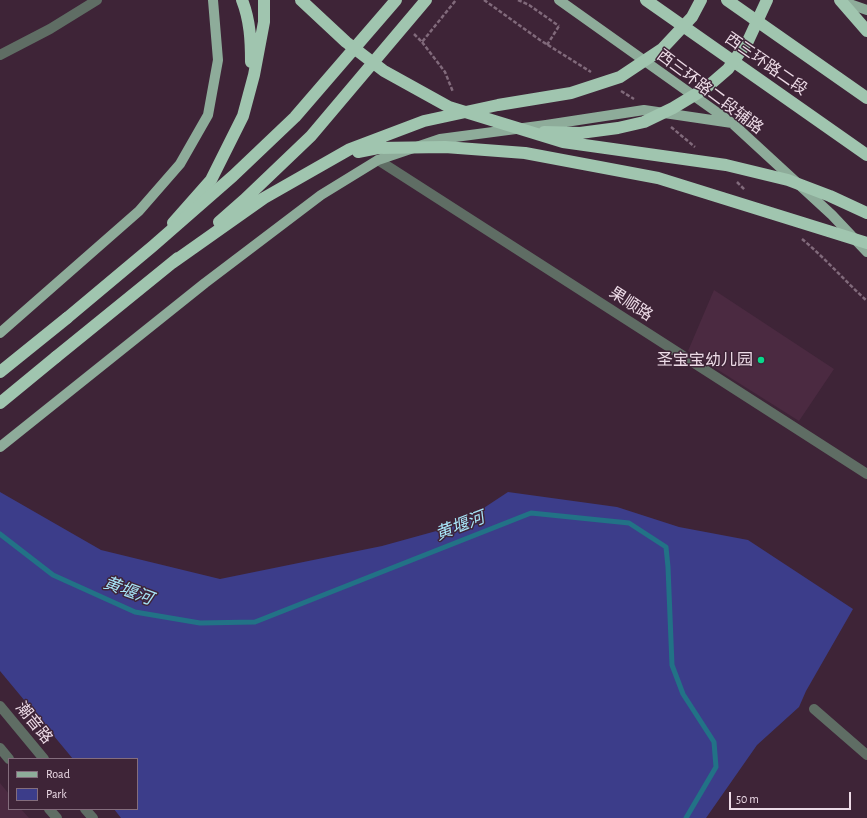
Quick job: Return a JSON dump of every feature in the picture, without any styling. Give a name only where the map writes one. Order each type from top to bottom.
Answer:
[{"type":"highway","points":[[242,0],[245,7],[251,36],[251,86]]},
{"type":"highway","points":[[153,246],[211,180],[243,116],[254,75],[264,22],[264,0]]},
{"type":"highway","points":[[302,0],[346,42],[384,71],[449,107],[563,142],[726,165],[788,180],[830,196],[867,213]]},
{"type":"highway","points":[[0,372],[153,246],[233,176],[295,117],[396,0]]},
{"type":"highway","points":[[0,403],[172,263],[244,200],[311,136],[426,0]]},
{"type":"highway","name":"西三环路二段","points":[[646,0],[867,155]]},
{"type":"highway","points":[[172,263],[264,198],[350,149],[424,121],[498,105],[570,93],[620,77],[662,50],[692,17],[701,0]]},
{"type":"highway","name":"西三环路二段","points":[[727,0],[867,98]]},
{"type":"highway","points":[[525,131],[580,133],[618,128],[644,122],[673,108],[706,88],[728,69],[748,41],[767,0]]},
{"type":"highway","points":[[839,0],[867,31]]},
{"type":"highway","points":[[337,156],[378,148],[445,148],[525,153],[658,178],[867,242]]},
{"type":"main road","points":[[0,333],[139,211],[180,164],[208,115],[218,60],[214,0]]},
{"type":"main road","name":"西三环路二段辅路","points":[[559,0],[732,123],[832,214],[867,252]]},
{"type":"main road","points":[[839,0],[867,10]]},
{"type":"main road","points":[[0,447],[211,278],[321,195],[378,160],[440,139],[644,110],[732,123]]},
{"type":"street","points":[[0,56],[50,29],[97,0]]},
{"type":"street","name":"果顺路","points":[[378,160],[867,474]]},
{"type":"street","name":"潮音路","points":[[0,706],[43,758]]},
{"type":"street","points":[[814,709],[867,755]]},
{"type":"street","points":[[0,748],[8,758]]},
{"type":"street","points":[[50,810],[57,818]]},
{"type":"street","points":[[86,810],[93,818]]},
{"type":"path","points":[[427,37],[456,0]]},
{"type":"path","points":[[518,0],[529,5],[559,26],[547,45]]},
{"type":"path","points":[[422,42],[445,72],[453,93]]},
{"type":"shaded area","name":"圣宝宝幼儿园","points":[[714,290],[834,369],[799,421],[688,351]]},
{"type":"shaded area","points":[[0,783],[8,793],[8,810],[22,810],[29,818],[0,818]]},
{"type":"green space","points":[[0,492],[101,550],[220,579],[382,546],[458,525],[508,492],[617,507],[679,527],[748,540],[853,609],[806,691],[799,707],[757,745],[706,818],[121,818],[115,810],[138,810],[138,758],[72,758],[0,671]]},
{"type":"waterway","name":"黄堰河","points":[[0,534],[53,575],[135,612],[200,623],[255,622],[531,513],[629,523],[666,547],[672,665],[683,694],[714,742],[716,767],[686,818]]},
{"type":"place","name":"圣宝宝幼儿园","points":[[761,360]]}]
